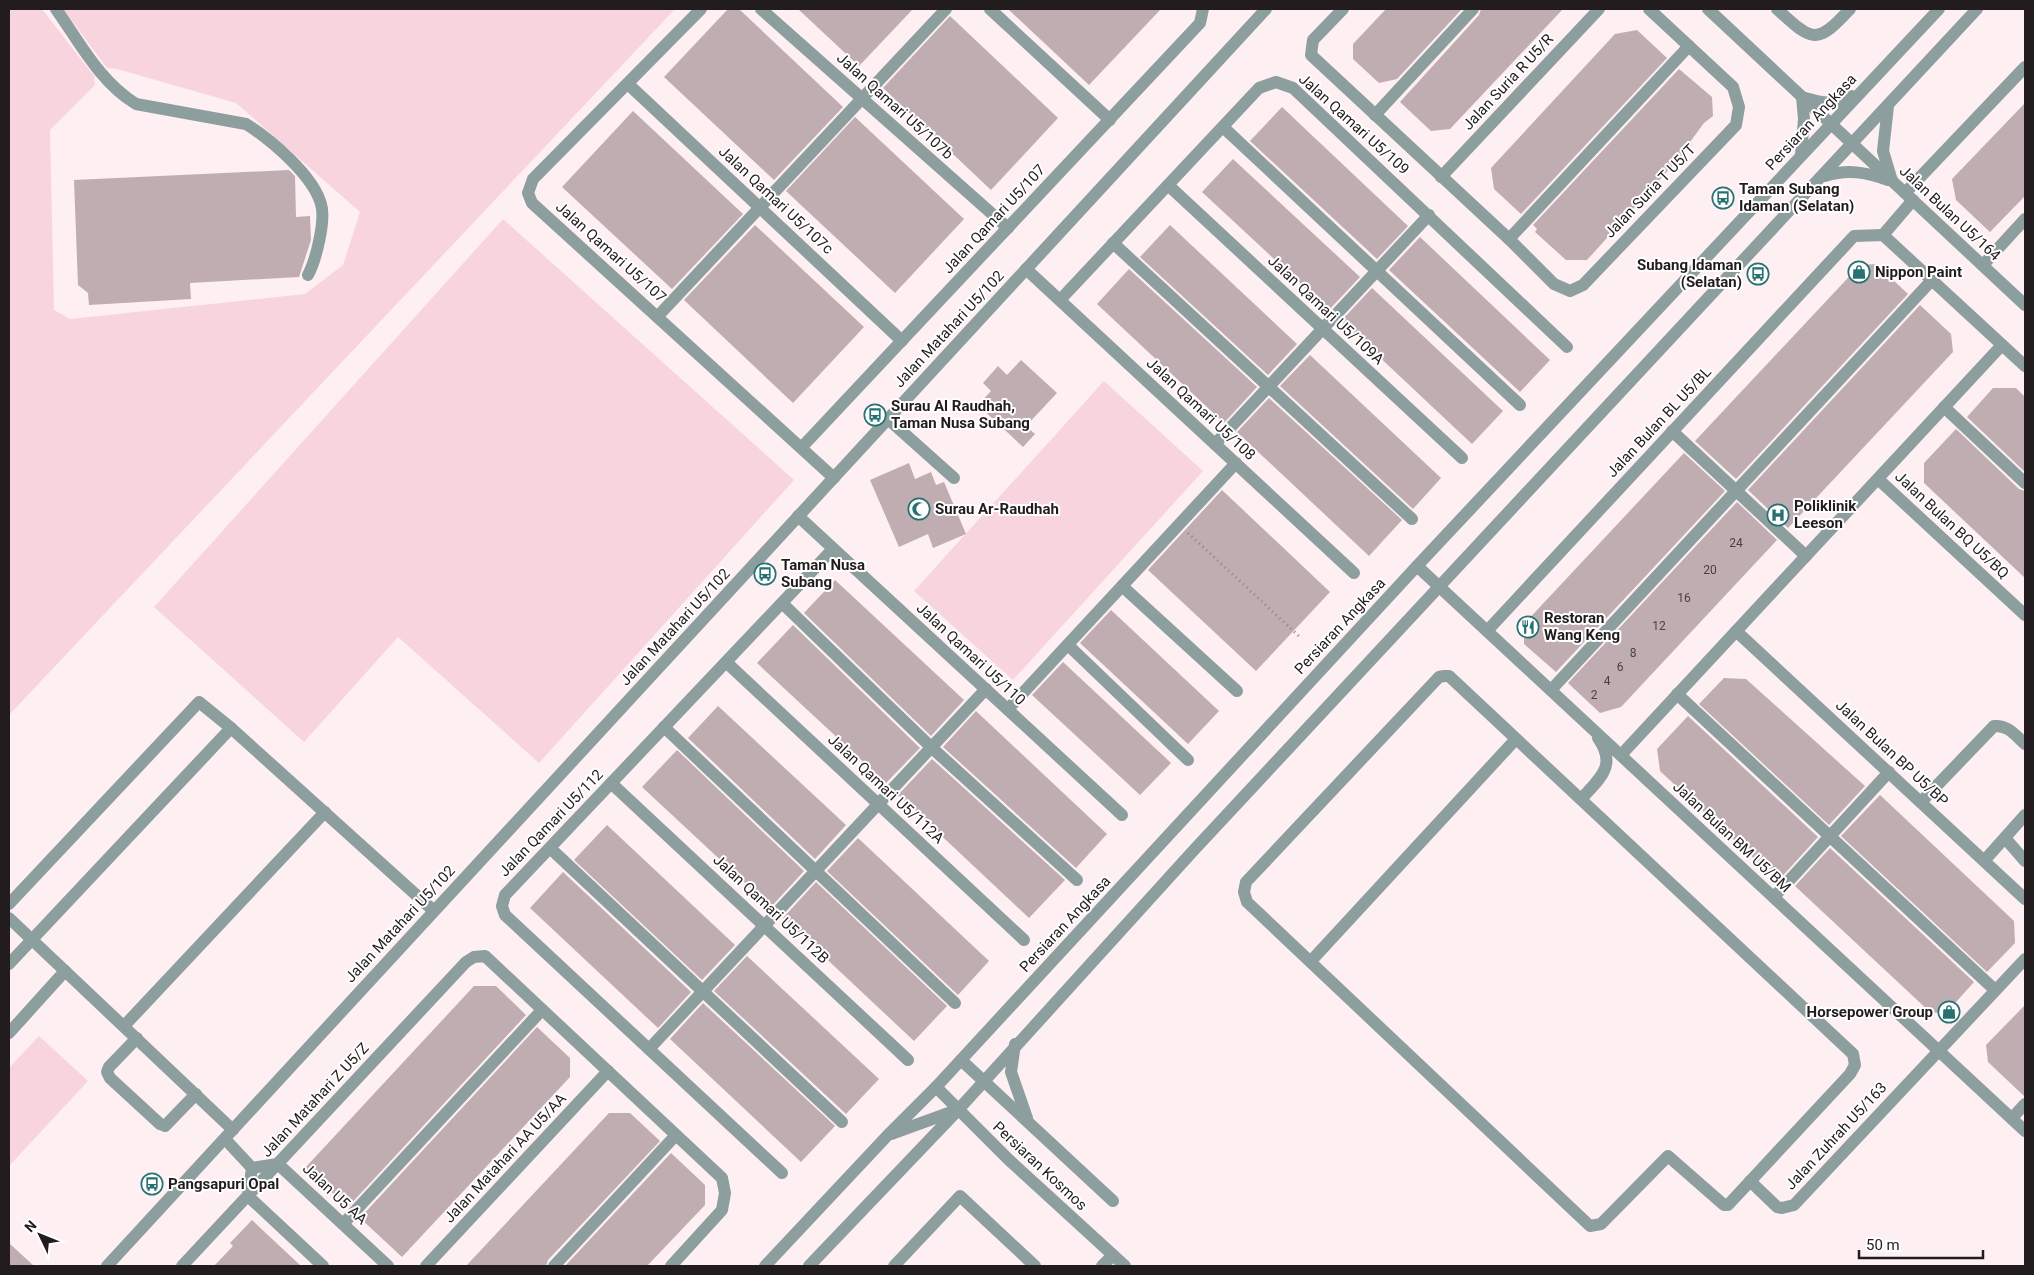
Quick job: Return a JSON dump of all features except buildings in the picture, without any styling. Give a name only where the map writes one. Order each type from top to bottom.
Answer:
[{"type":"street","points":[[56,9],[105,79],[120,95],[136,104],[246,124],[259,132],[305,176],[322,204],[323,217],[314,264],[308,275]]},
{"type":"street","points":[[628,84],[701,9]]},
{"type":"street","name":"Jalan Qamari U5/107b","points":[[761,9],[1008,228]]},
{"type":"street","points":[[658,316],[946,9]]},
{"type":"street","points":[[990,9],[1110,120]]},
{"type":"street","name":"Jalan Qamari U5/107","points":[[802,447],[1200,23],[1203,9]]},
{"type":"street","name":"Jalan Matahari U5/102","points":[[108,1266],[1266,9]]},
{"type":"street","points":[[1343,9],[1313,40],[1310,47],[1311,55],[1509,239],[1689,46],[1649,9]]},
{"type":"street","points":[[1375,115],[1473,9]]},
{"type":"street","name":"Jalan Suria R U5/R","points":[[1441,177],[1599,9]]},
{"type":"street","name":"Jalan Bulan U5/164","points":[[1708,9],[2025,305]]},
{"type":"street","points":[[1777,9],[1802,33],[1815,36],[1825,33],[1850,9]]},
{"type":"street","name":"Persiaran Angkasa","points":[[765,1266],[887,1136],[936,1087],[1830,123],[1866,88],[1939,9]]},
{"type":"street","points":[[809,1266],[958,1110],[1015,1044],[1977,9]]},
{"type":"street","name":"Jalan Suria T U5/T","points":[[1509,239],[1554,284],[1570,291],[1583,285],[1736,125],[1739,107],[1733,87],[1689,46]]},
{"type":"street","points":[[2025,67],[1909,197],[1883,235],[2025,366]]},
{"type":"street","name":"Jalan Qamari U5/109","points":[[1060,300],[1260,88],[1276,82],[1293,88],[1567,347]]},
{"type":"street","name":"Jalan Qamari U5/107","points":[[628,84],[533,179],[528,193],[532,203],[834,478]]},
{"type":"street","name":"Jalan Qamari U5/107c","points":[[628,84],[761,206],[902,341]]},
{"type":"street","points":[[1802,155],[1804,119],[1802,97],[1822,103],[1840,103],[1866,88]]},
{"type":"street","points":[[1888,106],[1883,152],[1892,181]]},
{"type":"street","points":[[1222,127],[1520,405]]},
{"type":"street","points":[[1823,176],[1840,171],[1862,171],[1892,181]]},
{"type":"street","name":"Jalan Qamari U5/109A","points":[[1168,185],[1462,458]]},
{"type":"street","points":[[1215,444],[1429,215]]},
{"type":"street","points":[[1982,265],[2025,219]]},
{"type":"street","name":"Jalan Bulan BL U5/BL","points":[[1487,631],[1854,236],[1883,235]]},
{"type":"street","points":[[1113,243],[1412,519]]},
{"type":"street","name":"Jalan Qamari U5/108","points":[[1026,269],[1354,573]]},
{"type":"street","points":[[1551,690],[1932,280]]},
{"type":"street","points":[[1621,755],[2002,345]]},
{"type":"street","points":[[1944,407],[2025,483]]},
{"type":"street","points":[[888,419],[954,478]]},
{"type":"street","points":[[1672,431],[1806,556]]},
{"type":"street","points":[[1008,710],[1236,463]]},
{"type":"street","name":"Jalan Bulan BQ U5/BQ","points":[[1878,479],[2025,615]]},
{"type":"street","name":"Jalan Qamari U5/110","points":[[798,516],[1122,815]]},
{"type":"street","name":"Jalan Qamari U5/112","points":[[782,1174],[506,915],[502,906],[505,895],[834,549]]},
{"type":"street","name":"Jalan Bulan BM U5/BM","points":[[1418,566],[2025,1131]]},
{"type":"street","points":[[1122,586],[1237,691]]},
{"type":"street","points":[[782,603],[931,747],[1076,880]]},
{"type":"street","name":"Jalan Bulan BP U5/BP","points":[[1736,631],[2025,899]]},
{"type":"street","points":[[1068,645],[1188,760]]},
{"type":"street","name":"Jalan Qamari U5/112A","points":[[726,662],[1024,940]]},
{"type":"street","points":[[1449,676],[1581,799],[1853,1054],[1855,1065],[1850,1074],[1728,1205],[1724,1205],[1668,1156],[1601,1224],[1590,1226],[1247,902],[1244,892],[1246,882],[1439,677],[1449,676]]},
{"type":"street","points":[[649,1049],[877,803],[986,689]]},
{"type":"street","points":[[1677,694],[1996,990]]},
{"type":"street","points":[[9,904],[194,706],[200,702],[205,704],[434,911]]},
{"type":"street","points":[[1581,799],[1604,772],[1608,764],[1603,745],[1588,724]]},
{"type":"street","points":[[1921,802],[1994,726],[2002,726],[2008,729],[2025,744]]},
{"type":"street","points":[[664,727],[955,1003]]},
{"type":"street","points":[[9,964],[231,728]]},
{"type":"street","points":[[1311,961],[1516,738]]},
{"type":"street","points":[[1774,898],[1889,772]]},
{"type":"street","name":"Jalan Qamari U5/112B","points":[[611,783],[908,1060]]},
{"type":"street","points":[[124,1026],[325,812]]},
{"type":"street","points":[[1984,861],[2025,815]]},
{"type":"street","points":[[2005,838],[2025,861]]},
{"type":"street","points":[[550,848],[842,1122]]},
{"type":"street","points":[[9,918],[196,1094],[229,1134],[252,1168],[248,1196],[324,1266]]},
{"type":"street","name":"Jalan Matahari Z U5/Z","points":[[182,1266],[459,969],[474,956],[485,956],[542,1010]]},
{"type":"street","points":[[1939,1050],[2025,958]]},
{"type":"street","points":[[9,1033],[65,971]]},
{"type":"street","points":[[343,1224],[542,1010],[722,1178],[726,1193],[722,1210],[671,1266]]},
{"type":"street","points":[[137,1038],[109,1067],[107,1072],[110,1078],[160,1124],[165,1126],[196,1094]]},
{"type":"street","points":[[1015,1044],[1011,1072],[1029,1123]]},
{"type":"street","name":"Jalan Zuhrah U5/163","points":[[1750,1181],[1777,1207],[1782,1208],[1794,1205],[1939,1050]]},
{"type":"street","name":"Persiaran Kosmos","points":[[961,1060],[1113,1201]]},
{"type":"street","name":"Jalan Matahari AA U5/AA","points":[[426,1266],[608,1071]]},
{"type":"street","name":"Persiaran Kosmos","points":[[936,1087],[958,1110],[1125,1266]]},
{"type":"street","points":[[2012,1118],[2025,1104]]},
{"type":"street","points":[[887,1136],[958,1110]]},
{"type":"street","points":[[554,1266],[676,1135]]},
{"type":"street","points":[[252,1168],[278,1164]]},
{"type":"street","name":"Jalan U5 AA","points":[[278,1164],[388,1266]]},
{"type":"street","points":[[894,1266],[960,1196],[1036,1266]]},
{"type":"street","points":[[1102,1266],[1112,1255]]},
{"type":"street","points":[[304,1266],[313,1256]]},
{"type":"path","points":[[1179,525],[1301,638]]},
{"type":"shaded area","points":[[9,9],[42,9],[94,76],[95,85],[50,130],[54,310],[70,319],[305,294],[343,265],[360,212],[236,103],[117,69],[107,68],[63,9],[675,9],[9,715]]},
{"type":"shaded area","points":[[503,219],[794,480],[539,763],[398,637],[304,742],[154,607]]},
{"type":"shaded area","points":[[1104,381],[1203,471],[1013,680],[914,591]]},
{"type":"shaded area","points":[[39,1036],[88,1081],[9,1166],[9,1068]]},
{"type":"place","name":"Taman Subang Idaman (Selatan)","points":[[1723,198]]},
{"type":"place","name":"Nippon Paint","points":[[1859,272]]},
{"type":"place","name":"Subang Idaman (Selatan)","points":[[1758,274]]},
{"type":"place","name":"Surau Al Raudhah, Taman Nusa Subang","points":[[875,415]]},
{"type":"place","name":"Surau Ar-Raudhah","points":[[919,509]]},
{"type":"place","name":"Poliklinik Leeson","points":[[1778,515]]},
{"type":"place","name":"Taman Nusa Subang","points":[[765,574]]},
{"type":"place","name":"Restoran Wang Keng","points":[[1528,627]]},
{"type":"place","name":"Horsepower Group","points":[[1949,1012]]},
{"type":"place","name":"Pangsapuri Opal","points":[[152,1184]]}]
